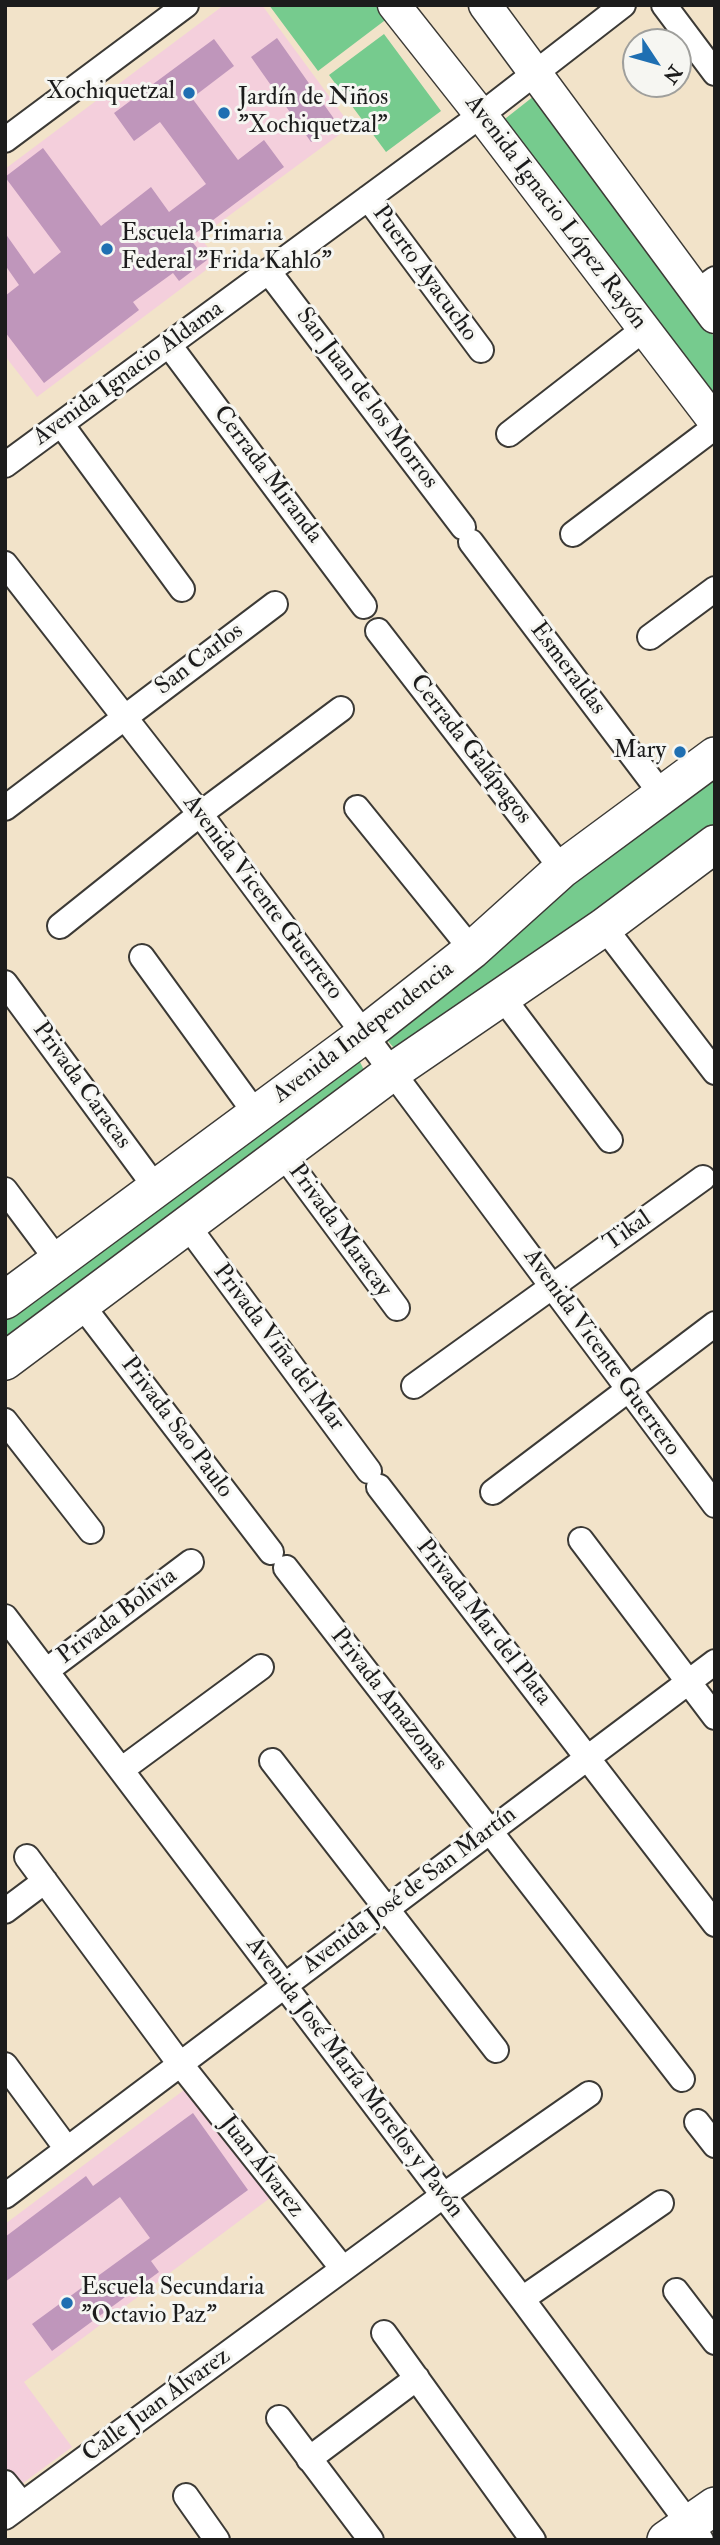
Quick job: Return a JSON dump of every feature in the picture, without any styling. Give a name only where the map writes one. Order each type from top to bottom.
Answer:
[{"type":"main road","name":"Avenida Independencia","points":[[5,1300],[365,1034],[472,950],[562,869],[715,756]]},
{"type":"main road","name":"Avenida Independencia","points":[[5,1361],[392,1072],[503,998],[713,848]]},
{"type":"street","points":[[5,140],[186,5]]},
{"type":"street","name":"Avenida Ignacio López Rayón","points":[[394,5],[481,115],[715,425]]},
{"type":"street","points":[[485,5],[709,296]]},
{"type":"street","name":"Avenida Ignacio Aldama","points":[[5,466],[481,115],[623,5]]},
{"type":"street","points":[[664,5],[715,73]]},
{"type":"street","name":"Puerto Ayacucho","points":[[368,198],[481,350]]},
{"type":"street","name":"San Juan de los Morros","points":[[268,271],[467,535]]},
{"type":"street","points":[[509,434],[644,329]]},
{"type":"street","name":"Cerrada Miranda","points":[[169,345],[364,606]]},
{"type":"street","points":[[61,424],[182,589]]},
{"type":"street","points":[[573,534],[715,425]]},
{"type":"street","name":"Esmeraldas","points":[[467,535],[663,796]]},
{"type":"street","name":"Avenida Vicente Guerrero","points":[[5,564],[200,814],[715,1505]]},
{"type":"street","points":[[650,637],[715,589]]},
{"type":"street","name":"San Carlos","points":[[5,808],[275,604]]},
{"type":"street","name":"Cerrada Galápagos","points":[[378,631],[562,869]]},
{"type":"street","points":[[60,926],[200,814],[341,709]]},
{"type":"street","points":[[357,808],[472,950]]},
{"type":"street","points":[[604,927],[715,1072]]},
{"type":"street","points":[[142,957],[256,1114]]},
{"type":"street","name":"Privada Caracas","points":[[5,983],[156,1188]]},
{"type":"street","points":[[503,998],[610,1140]]},
{"type":"street","name":"Privada Maracay","points":[[282,1153],[397,1308]]},
{"type":"street","name":"Tikal","points":[[414,1386],[703,1178]]},
{"type":"street","points":[[5,1191],[58,1261]]},
{"type":"street","name":"Privada Viña del Mar","points":[[187,1225],[374,1479]]},
{"type":"street","name":"Privada Sao Paulo","points":[[81,1304],[278,1560]]},
{"type":"street","points":[[493,1492],[715,1324]]},
{"type":"street","points":[[5,1421],[91,1531]]},
{"type":"street","name":"Privada Mar del Plata","points":[[374,1479],[715,1924]]},
{"type":"street","points":[[581,1540],[715,1717]]},
{"type":"street","name":"Privada Amazonas","points":[[278,1560],[682,2079]]},
{"type":"street","name":"Privada Bolivia","points":[[46,1671],[191,1562]]},
{"type":"street","name":"Avenida José María Morelos y Pavón","points":[[5,1617],[693,2528]]},
{"type":"street","name":"Avenida José de San Martín","points":[[5,2196],[715,1662]]},
{"type":"street","points":[[121,1770],[261,1667]]},
{"type":"street","points":[[272,1761],[496,2050]]},
{"type":"street","name":"Juan Álvarez","points":[[27,1857],[180,2064],[343,2269]]},
{"type":"street","points":[[5,1911],[45,1881]]},
{"type":"street","points":[[5,2065],[67,2149]]},
{"type":"street","name":"Calle Juan Álvarez","points":[[14,2510],[443,2195],[589,2094]]},
{"type":"street","points":[[697,2122],[715,2145]]},
{"type":"street","points":[[522,2299],[661,2203]]},
{"type":"street","points":[[676,2291],[715,2342]]},
{"type":"street","points":[[384,2333],[533,2540]]},
{"type":"street","points":[[309,2459],[417,2378]]},
{"type":"street","points":[[279,2418],[371,2540]]},
{"type":"street","points":[[5,2483],[14,2510]]},
{"type":"street","points":[[186,2496],[214,2539]]},
{"type":"shaded area","points":[[224,5],[262,5],[351,126],[200,237],[218,261],[37,397],[5,356],[5,169]]},
{"type":"shaded area","name":"Escuela Secundaria \"Octavio Paz\"","points":[[188,2087],[270,2198],[24,2382],[72,2447],[19,2486],[5,2467],[5,2224]]},
{"type":"green space","points":[[269,5],[378,5],[388,18],[318,71]]},
{"type":"green space","points":[[384,34],[441,111],[386,152],[329,75]]},
{"type":"green space","points":[[534,96],[715,338],[715,400],[501,122]]},
{"type":"green space","points":[[715,770],[715,826],[602,915],[496,990],[394,1048],[387,1040],[551,894]]},
{"type":"green space","points":[[356,1054],[365,1072],[5,1347],[5,1317]]},
{"type":"building","points":[[277,38],[337,123],[311,142],[251,57]]},
{"type":"building","name":"Escuela Primaria Federal \"Frida Kahlo\"","points":[[214,39],[234,66],[192,98],[238,160],[264,140],[284,167],[189,238],[207,260],[179,281],[173,273],[133,302],[139,310],[44,383],[5,332],[5,296],[19,285],[5,265],[5,233],[34,274],[61,252],[5,177],[43,148],[101,226],[151,187],[169,212],[206,184],[160,122],[134,141],[114,113]]},
{"type":"building","points":[[193,2113],[248,2190],[151,2261],[159,2272],[52,2351],[32,2324],[150,2238],[120,2197],[5,2282],[5,2237],[86,2176],[93,2186]]},
{"type":"place","name":"Xochiquetzal","points":[[189,93]]},
{"type":"place","name":"Jardín de Niños \"Xochiquetzal\"","points":[[224,113]]},
{"type":"place","name":"Escuela Primaria Federal \"Frida Kahlo\"","points":[[107,249]]},
{"type":"place","name":"Mary","points":[[680,752]]},
{"type":"place","name":"Escuela Secundaria \"Octavio Paz\"","points":[[67,2303]]}]
